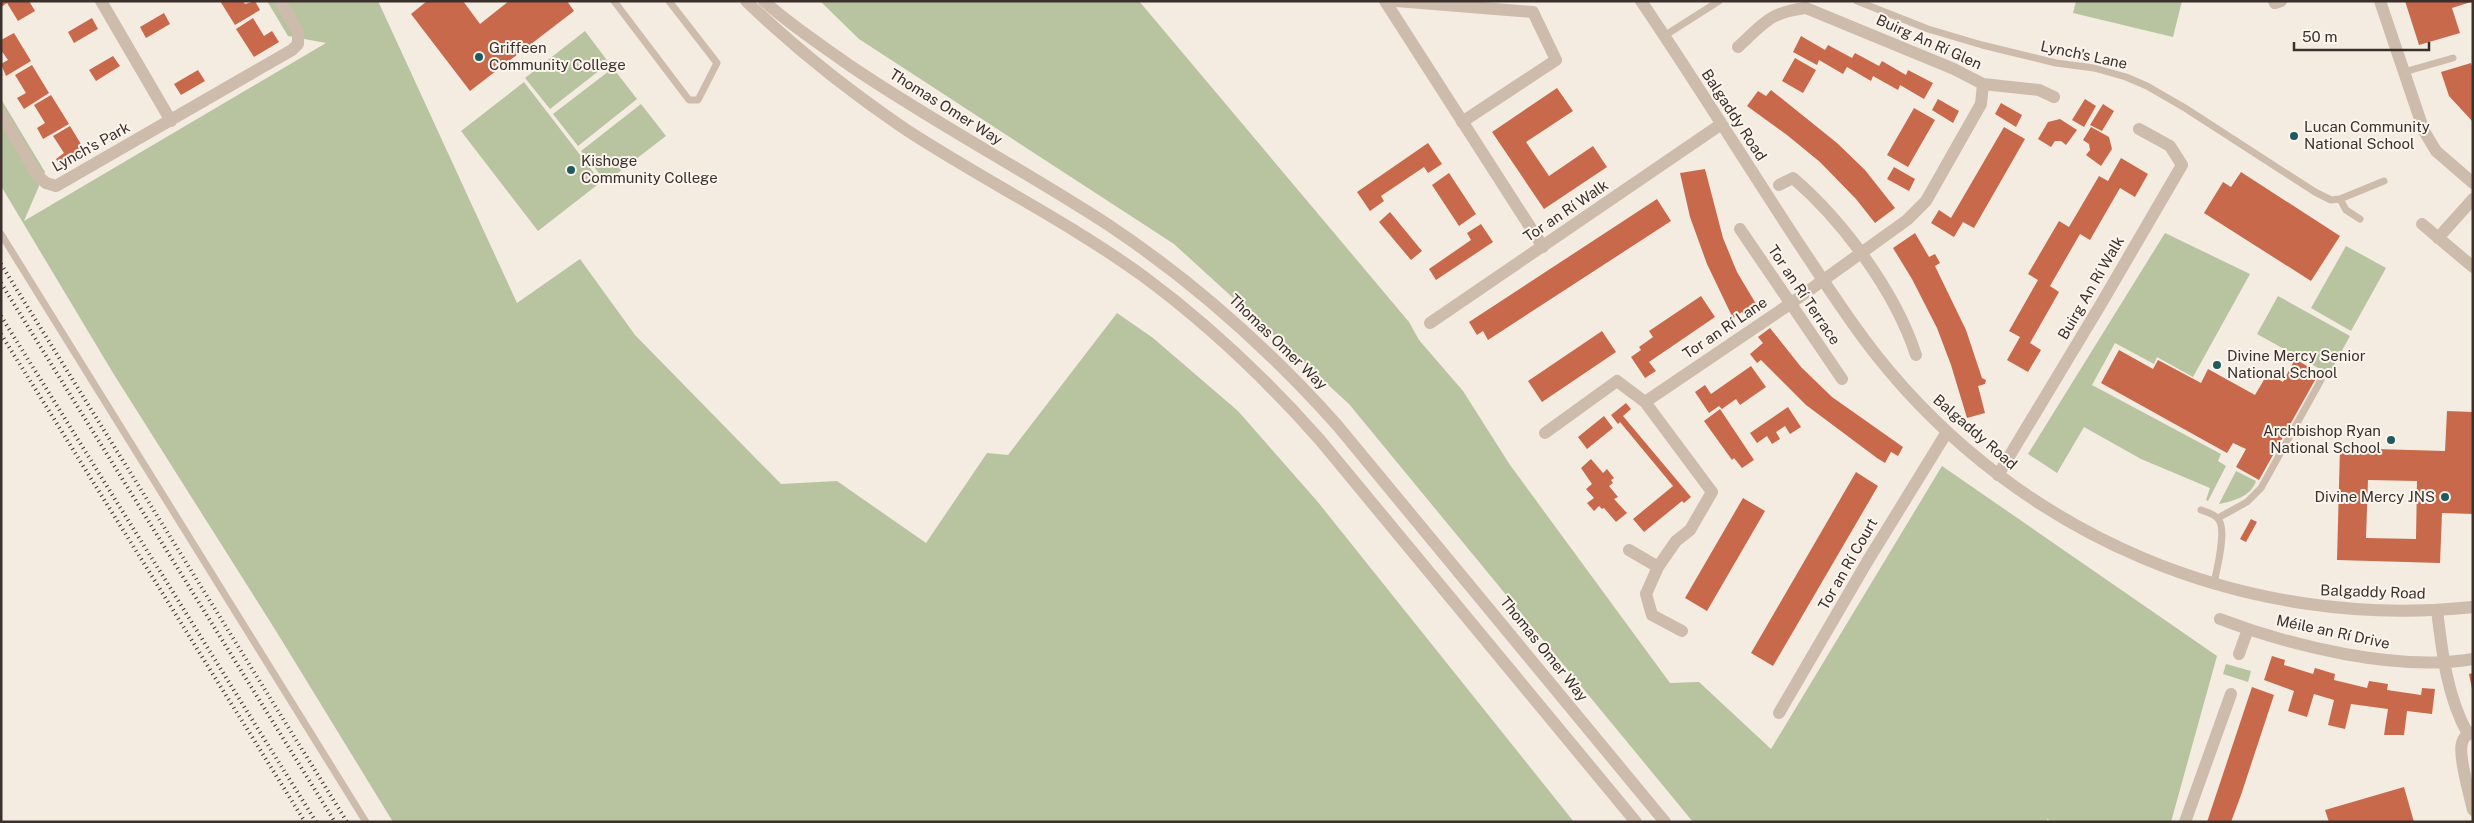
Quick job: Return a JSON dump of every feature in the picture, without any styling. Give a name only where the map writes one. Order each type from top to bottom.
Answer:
[{"type":"street","points":[[101,1],[171,121]]},
{"type":"street","name":"Lynch's Park","points":[[1,114],[38,176],[46,183],[56,186],[292,50],[298,44],[298,32],[280,1]]},
{"type":"street","points":[[746,1],[845,86],[897,124],[1092,242],[1185,308],[1226,343],[1271,386],[1320,440],[1636,822]]},
{"type":"street","name":"Thomas Omer Way","points":[[764,1],[789,23],[918,110],[1106,223],[1200,290],[1241,326],[1281,364],[1337,425],[1666,822]]},
{"type":"street","points":[[1385,1],[1543,247]]},
{"type":"street","points":[[1396,1],[1533,12],[1556,60],[1462,122]]},
{"type":"street","name":"Balgaddy Road","points":[[1641,1],[1822,279],[1878,357],[1918,404],[1947,432],[1998,475],[2046,509],[2113,545],[2214,584],[2305,604],[2349,610],[2437,610],[2473,607]]},
{"type":"street","points":[[2274,1],[2275,3],[2281,1]]},
{"type":"street","points":[[2380,1],[2428,138],[2436,150],[2473,183]]},
{"type":"street","name":"Buirg An Rí Glen","points":[[1738,47],[1767,20],[1784,10],[1806,8],[1954,69],[1983,84],[1981,104],[1926,201],[1907,220],[1822,279]]},
{"type":"street","points":[[1983,84],[2039,90],[2054,97]]},
{"type":"street","name":"Tor an Rí Walk","points":[[1430,323],[1720,125]]},
{"type":"street","name":"Buirg An Rí Walk","points":[[1998,475],[2182,165],[2170,146],[2139,129]]},
{"type":"street","points":[[1779,185],[1793,178],[1810,193],[1862,252],[1908,332],[1916,355]]},
{"type":"street","points":[[2438,238],[2473,198]]},
{"type":"street","points":[[2422,224],[2473,267]]},
{"type":"street","name":"Tor an Rí Terrace","points":[[1740,229],[1842,378]]},
{"type":"street","name":"Tor an Rí Lane","points":[[1645,402],[1790,304],[1822,279]]},
{"type":"street","points":[[1545,433],[1617,381],[1645,402],[1712,492],[1690,530],[1676,541],[1658,567],[1646,594],[1652,615],[1682,630]]},
{"type":"street","name":"Tor an Rí Court","points":[[1779,713],[1867,562],[1947,432]]},
{"type":"street","points":[[1629,550],[1658,567]]},
{"type":"street","points":[[2437,610],[2445,664],[2458,716],[2470,733],[2462,743],[2462,754],[2473,810]]},
{"type":"street","name":"Méile an Rí Drive","points":[[2220,619],[2248,629],[2371,658],[2445,664],[2473,658]]},
{"type":"street","points":[[2239,654],[2248,629]]},
{"type":"street","points":[[2185,822],[2231,694]]},
{"type":"lane","points":[[614,1],[689,100],[698,100],[717,63],[669,1]]},
{"type":"lane","points":[[1664,36],[1720,1]]},
{"type":"lane","name":"Lynch's Lane","points":[[1858,1],[1928,29],[1982,45],[2056,63],[2094,68],[2126,77],[2147,86],[2185,108],[2315,192],[2331,200],[2340,198]]},
{"type":"lane","points":[[2404,72],[2453,58]]},
{"type":"lane","points":[[2360,219],[2346,210],[2340,198],[2384,181]]},
{"type":"lane","points":[[1,234],[366,822]]},
{"type":"lane","points":[[2218,518],[2247,502],[2261,488],[2320,380]]},
{"type":"lane","points":[[2201,510],[2218,518],[2221,523],[2221,550],[2214,584]]},
{"type":"green space","points":[[267,1],[378,1],[517,303],[580,259],[635,335],[781,484],[837,481],[926,543],[987,453],[1008,455],[1117,313],[1153,338],[1238,411],[1317,501],[1574,822],[393,822],[276,631],[113,373],[1,186],[1,99],[45,172],[24,221],[326,43],[288,36]]},
{"type":"green space","points":[[820,1],[1139,1],[1409,322],[1419,340],[1463,391],[1510,465],[1670,683],[1699,682],[1771,749],[1942,466],[2217,656],[2171,822],[2050,822],[2047,818],[2048,822],[1693,822],[1349,404],[1174,244],[859,39]]},
{"type":"green space","points":[[2076,1],[2182,1],[2173,37],[2073,13]]},
{"type":"green space","points":[[585,31],[609,63],[550,109],[525,78]]},
{"type":"green space","points":[[613,68],[637,99],[578,146],[553,114]]},
{"type":"green space","points":[[524,82],[601,182],[538,231],[461,131]]},
{"type":"green space","points":[[641,104],[666,136],[606,182],[581,151]]},
{"type":"green space","points":[[2165,233],[2250,274],[2193,377],[2157,357],[2154,364],[2115,343],[2092,385],[2221,454],[2218,461],[2226,466],[2208,501],[2206,500],[2210,488],[2141,459],[2084,427],[2057,473],[2028,454]]},
{"type":"green space","points":[[2346,246],[2386,268],[2351,331],[2311,308]]},
{"type":"green space","points":[[2278,296],[2350,336],[2329,374],[2257,334]]},
{"type":"green space","points":[[2236,471],[2256,481],[2254,486],[2246,495],[2219,504]]},
{"type":"green space","points":[[2226,664],[2251,671],[2248,682],[2223,674]]},
{"type":"building","points":[[1,1],[29,1],[35,11],[18,21],[7,3],[1,7]]},
{"type":"building","points":[[220,1],[243,1],[245,4],[255,1],[260,10],[235,25]]},
{"type":"building","name":"Griffeen Community College","points":[[427,1],[463,1],[480,24],[509,1],[567,1],[574,11],[470,91],[411,14]]},
{"type":"building","points":[[2405,1],[2471,2],[2452,8],[2460,33],[2419,45]]},
{"type":"building","points":[[164,13],[170,24],[146,38],[140,27]]},
{"type":"building","points":[[92,18],[98,29],[74,43],[68,32]]},
{"type":"building","points":[[253,18],[264,36],[272,31],[279,42],[254,57],[236,29]]},
{"type":"building","points":[[14,33],[31,61],[6,76],[1,64],[8,60],[1,50],[1,40]]},
{"type":"building","points":[[1801,36],[1825,50],[1828,45],[1852,58],[1855,53],[1879,66],[1882,61],[1906,75],[1908,70],[1933,83],[1924,99],[1900,85],[1898,90],[1873,76],[1871,81],[1847,67],[1843,74],[1819,60],[1817,65],[1793,52]]},
{"type":"building","points":[[113,56],[120,66],[96,81],[89,70]]},
{"type":"building","points":[[1795,58],[1816,70],[1803,93],[1782,81]]},
{"type":"building","points":[[2471,63],[2473,69],[2473,122],[2449,96],[2441,72]]},
{"type":"building","points":[[32,65],[49,93],[24,109],[17,98],[26,93],[15,75]]},
{"type":"building","points":[[198,70],[205,81],[181,95],[174,84]]},
{"type":"building","points":[[1557,88],[1573,111],[1526,142],[1549,176],[1593,146],[1607,167],[1544,209],[1492,132]]},
{"type":"building","points":[[1771,90],[1837,143],[1865,170],[1895,208],[1875,223],[1856,199],[1820,162],[1747,106],[1758,91],[1766,96]]},
{"type":"building","points":[[51,95],[69,124],[43,139],[37,128],[45,123],[34,105]]},
{"type":"building","points":[[1938,99],[1959,111],[1953,123],[1932,110]]},
{"type":"building","points":[[2085,99],[2096,106],[2084,127],[2072,120]]},
{"type":"building","points":[[2001,103],[2022,115],[2016,127],[1995,114]]},
{"type":"building","points":[[2103,104],[2114,111],[2102,131],[2090,125]]},
{"type":"building","points":[[1914,108],[1935,120],[1908,167],[1887,155]]},
{"type":"building","points":[[2060,119],[2077,130],[2066,145],[2061,141],[2055,141],[2051,147],[2038,139],[2048,122]]},
{"type":"building","points":[[70,126],[87,154],[62,169],[56,159],[64,153],[53,136]]},
{"type":"building","points":[[2004,127],[2025,139],[1974,228],[1963,222],[1954,237],[1931,223],[1939,210],[1951,218]]},
{"type":"building","points":[[2091,127],[2109,137],[2112,149],[2101,166],[2086,155],[2090,150],[2089,144],[2083,140]]},
{"type":"building","points":[[1428,143],[1442,164],[1428,173],[1424,167],[1381,196],[1384,201],[1370,211],[1357,192]]},
{"type":"building","points":[[2121,158],[2148,174],[2135,197],[2120,188],[2090,240],[2080,234],[2050,286],[2059,292],[2030,343],[2041,350],[2028,372],[2007,360],[2020,337],[2009,331],[2038,280],[2028,274],[2059,221],[2069,227],[2099,176],[2108,181]]},
{"type":"building","points":[[1894,167],[1915,179],[1909,191],[1887,179]]},
{"type":"building","points":[[1705,169],[1723,238],[1737,272],[1759,309],[1746,318],[1742,312],[1733,318],[1707,264],[1690,217],[1680,173]]},
{"type":"building","points":[[2241,172],[2340,236],[2311,281],[2204,213],[2223,182],[2231,187]]},
{"type":"building","points":[[1449,173],[1476,214],[1459,226],[1432,185]]},
{"type":"building","points":[[1657,199],[1671,221],[1488,340],[1483,331],[1477,335],[1469,322]]},
{"type":"building","points":[[1390,212],[1422,251],[1411,260],[1379,222]]},
{"type":"building","points":[[1481,224],[1493,242],[1436,280],[1429,269],[1471,240],[1467,233]]},
{"type":"building","points":[[1915,233],[1929,257],[1935,254],[1940,263],[1935,266],[1966,330],[1982,378],[1986,380],[1985,384],[1978,386],[1985,413],[1967,418],[1951,365],[1937,328],[1912,279],[1893,248]]},
{"type":"building","points":[[1701,296],[1715,317],[1649,362],[1656,371],[1645,378],[1631,357],[1641,350],[1639,347],[1653,337],[1649,331]]},
{"type":"building","points":[[1770,328],[1801,367],[1832,397],[1903,447],[1898,456],[1891,452],[1885,463],[1877,458],[1806,405],[1761,360],[1757,363],[1750,354],[1763,343],[1758,337]]},
{"type":"building","points":[[1602,331],[1616,352],[1542,402],[1528,381]]},
{"type":"building","points":[[2119,350],[2153,369],[2158,360],[2201,383],[2208,369],[2255,395],[2268,373],[2283,382],[2295,359],[2319,373],[2259,480],[2236,467],[2246,449],[2233,443],[2227,453],[2101,383]]},
{"type":"building","points":[[1751,366],[1766,387],[1740,405],[1736,399],[1722,409],[1719,406],[1709,413],[1695,392],[1705,385],[1711,394]]},
{"type":"building","points":[[1626,403],[1631,409],[1623,416],[1691,497],[1684,503],[1682,501],[1644,532],[1633,519],[1673,486],[1620,422],[1618,424],[1611,415]]},
{"type":"building","points":[[1788,407],[1801,427],[1790,434],[1785,426],[1776,432],[1780,439],[1772,444],[1767,436],[1757,443],[1750,433]]},
{"type":"building","points":[[1720,409],[1754,460],[1742,468],[1734,458],[1732,460],[1704,421]]},
{"type":"building","name":"Divine Mercy JNS","points":[[2447,411],[2473,412],[2473,514],[2442,513],[2440,563],[2337,560],[2340,448],[2445,451]],"holes":[[[2368,480],[2417,481],[2416,539],[2366,538]]]},
{"type":"building","points":[[1604,416],[1613,428],[1587,449],[1578,437]]},
{"type":"building","points":[[1591,459],[1603,473],[1607,469],[1614,478],[1611,480],[1613,483],[1609,486],[1618,497],[1614,499],[1627,513],[1616,522],[1604,508],[1602,509],[1599,506],[1594,511],[1587,503],[1594,498],[1586,489],[1592,484],[1581,468]]},
{"type":"building","points":[[1856,472],[1878,486],[1773,666],[1751,653]]},
{"type":"building","points":[[1743,498],[1765,511],[1707,611],[1685,598]]},
{"type":"building","points":[[2251,519],[2257,522],[2246,542],[2240,539]]},
{"type":"building","points":[[2272,656],[2285,660],[2284,665],[2313,674],[2315,668],[2335,674],[2334,680],[2367,688],[2369,681],[2388,684],[2387,690],[2421,695],[2422,688],[2435,689],[2432,714],[2407,711],[2404,735],[2384,735],[2388,709],[2351,704],[2345,729],[2328,725],[2334,700],[2314,694],[2307,717],[2288,711],[2294,691],[2264,680]]},
{"type":"building","points":[[2473,673],[2473,689],[2472,689],[2469,674]]},
{"type":"building","points":[[2252,687],[2274,695],[2241,795],[2231,822],[2207,822]]},
{"type":"building","points":[[2404,787],[2414,822],[2329,822],[2325,810]]},
{"type":"railway","points":[[1,264],[347,822]]},
{"type":"railway","points":[[1,283],[335,822]]},
{"type":"railway","points":[[1,316],[316,822]]},
{"type":"railway","points":[[1,334],[305,822]]},
{"type":"place","name":"Griffeen Community College","points":[[479,57]]},
{"type":"place","name":"Lucan Community National School","points":[[2294,136]]},
{"type":"place","name":"Kishoge Community College","points":[[571,170]]},
{"type":"place","name":"Divine Mercy Senior National School","points":[[2217,365]]},
{"type":"place","name":"Archbishop Ryan National School","points":[[2391,440]]},
{"type":"place","name":"Divine Mercy JNS","points":[[2445,497]]}]
